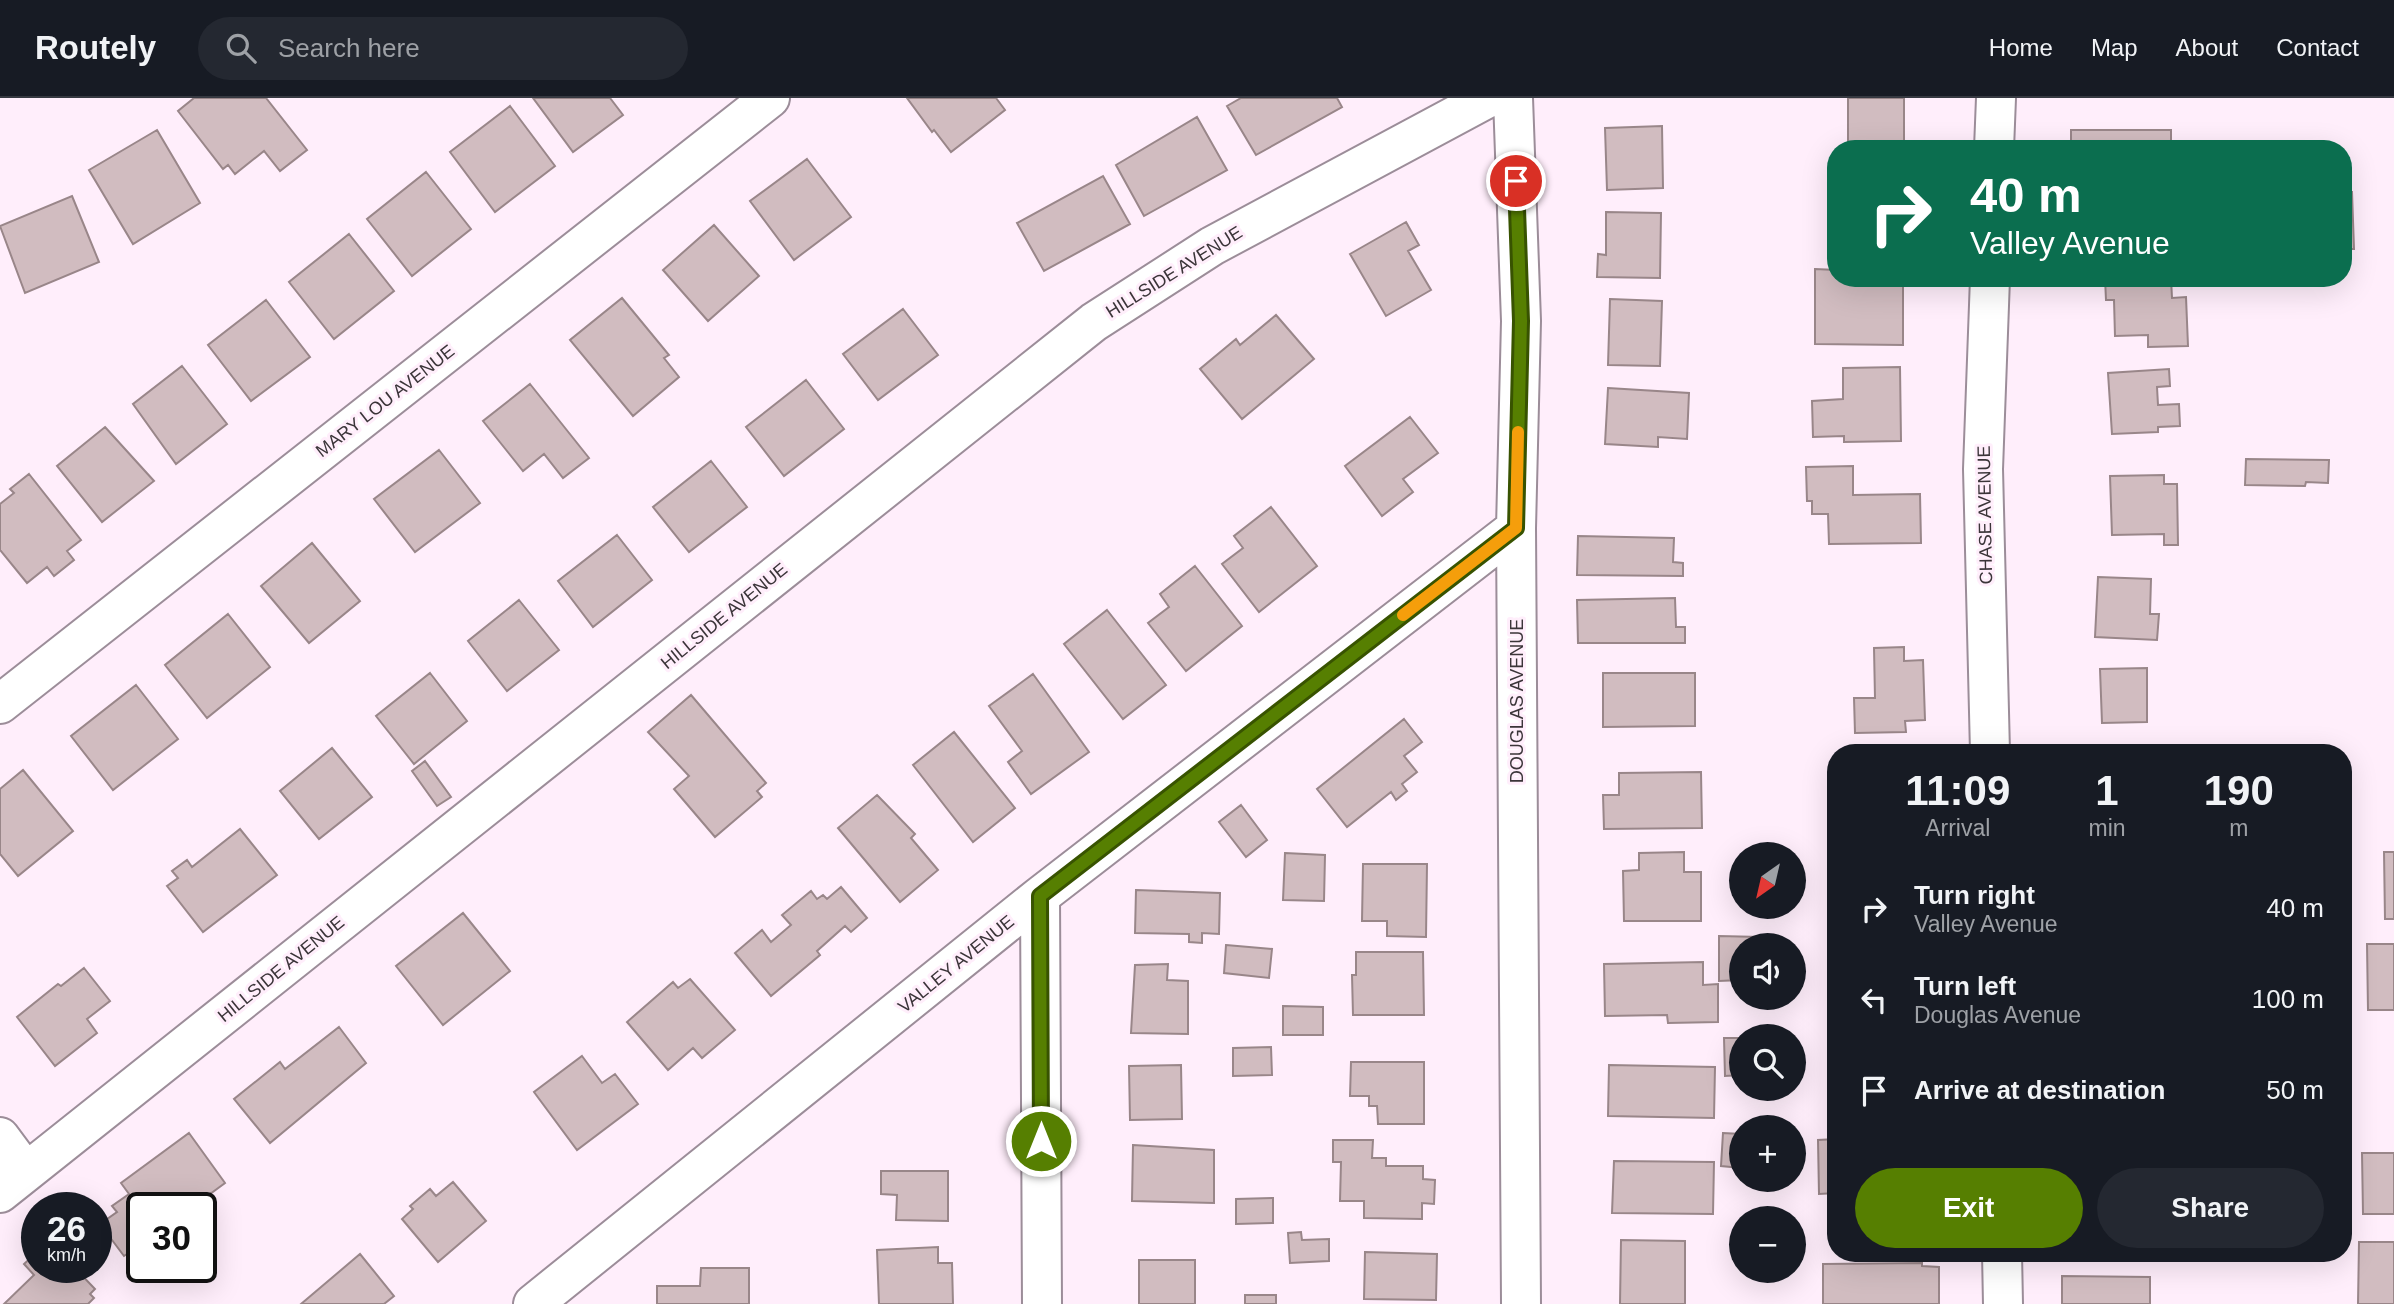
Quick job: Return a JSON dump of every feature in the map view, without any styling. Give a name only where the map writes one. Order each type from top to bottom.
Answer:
[{"type":"street","name":"MARY LOU AVENUE","points":[[0,704],[771,98]]},
{"type":"street","name":"HILLSIDE AVENUE","points":[[13,1183],[1094,322],[1212,246],[1488,98]]},
{"type":"street","name":"DOUGLAS AVENUE","points":[[1513,98],[1521,321],[1516,528],[1521,1304]]},
{"type":"street","points":[[1994,140],[1996,98]]},
{"type":"street","name":"CHASE AVENUE","points":[[1990,287],[1983,469],[1990,744]]},
{"type":"street","name":"VALLEY AVENUE","points":[[548,1299],[1040,896],[1516,528]]},
{"type":"street","points":[[1040,896],[1042,1304]]},
{"type":"street","points":[[0,1137],[13,1183]]},
{"type":"street","points":[[2002,1262],[2003,1304]]},
{"type":"building","points":[[194,98],[266,98],[307,150],[280,171],[264,151],[235,174],[228,165],[223,169],[178,111]]},
{"type":"building","points":[[533,98],[610,98],[623,115],[573,152]]},
{"type":"building","points":[[907,98],[996,98],[1005,110],[951,152]]},
{"type":"building","points":[[1241,98],[1337,98],[1342,107],[1256,155],[1227,106]]},
{"type":"building","points":[[1848,98],[1904,98],[1904,140],[1848,140]]},
{"type":"building","points":[[510,106],[555,166],[495,212],[450,152]]},
{"type":"building","points":[[1197,117],[1227,170],[1144,216],[1116,165]]},
{"type":"building","points":[[1662,126],[1663,188],[1607,190],[1605,128]]},
{"type":"building","points":[[157,130],[200,203],[133,244],[89,170]]},
{"type":"building","points":[[2071,130],[2171,130],[2171,140],[2071,140]]},
{"type":"building","points":[[807,159],[851,217],[794,260],[750,201]]},
{"type":"building","points":[[426,172],[471,229],[412,276],[367,219]]},
{"type":"building","points":[[1103,176],[1130,224],[1044,271],[1017,223]]},
{"type":"building","points":[[2352,192],[2354,249],[2352,249]]},
{"type":"building","points":[[72,196],[99,262],[25,293],[0,226]]},
{"type":"building","points":[[1606,212],[1661,213],[1660,278],[1597,277],[1598,254],[1606,255]]},
{"type":"building","points":[[1406,222],[1419,245],[1408,251],[1431,290],[1386,316],[1350,254]]},
{"type":"building","points":[[714,225],[759,276],[708,321],[663,270]]},
{"type":"building","points":[[349,234],[394,291],[334,339],[289,282]]},
{"type":"building","points":[[1815,269],[1827,270],[1827,287],[1903,287],[1903,345],[1815,344]]},
{"type":"building","points":[[2105,287],[2171,287],[2172,298],[2186,297],[2188,346],[2148,347],[2148,335],[2115,336],[2114,300],[2106,300]]},
{"type":"building","points":[[622,298],[669,355],[664,358],[679,377],[633,416],[570,340]]},
{"type":"building","points":[[1610,299],[1662,301],[1660,366],[1608,365]]},
{"type":"building","points":[[266,300],[310,357],[251,401],[208,345]]},
{"type":"building","points":[[903,309],[938,355],[878,400],[843,354]]},
{"type":"building","points":[[1276,315],[1314,359],[1242,419],[1200,369],[1236,339],[1240,345]]},
{"type":"building","points":[[182,366],[227,424],[176,464],[133,404]]},
{"type":"building","points":[[1900,367],[1901,441],[1844,442],[1844,436],[1813,437],[1812,401],[1843,399],[1843,368]]},
{"type":"building","points":[[2169,369],[2170,386],[2157,387],[2158,405],[2179,404],[2180,426],[2158,427],[2158,432],[2112,434],[2108,373]]},
{"type":"building","points":[[806,380],[844,429],[784,476],[746,427]]},
{"type":"building","points":[[530,384],[589,458],[563,478],[544,454],[523,471],[483,421]]},
{"type":"building","points":[[1608,388],[1689,393],[1687,439],[1658,437],[1658,447],[1605,444]]},
{"type":"building","points":[[1410,417],[1438,453],[1403,479],[1413,492],[1382,516],[1345,466]]},
{"type":"building","points":[[105,427],[154,481],[102,522],[57,466]]},
{"type":"building","points":[[439,450],[480,503],[415,552],[374,499]]},
{"type":"building","points":[[2246,459],[2329,460],[2328,483],[2306,482],[2305,486],[2245,485]]},
{"type":"building","points":[[711,461],[747,507],[689,552],[653,507]]},
{"type":"building","points":[[1853,466],[1853,495],[1920,494],[1921,543],[1829,544],[1828,514],[1812,514],[1812,501],[1807,501],[1806,467]]},
{"type":"building","points":[[29,474],[81,540],[67,551],[74,560],[54,576],[47,567],[27,583],[0,550],[0,504],[14,493],[10,489]]},
{"type":"building","points":[[2164,475],[2164,484],[2177,484],[2178,545],[2164,545],[2164,534],[2112,535],[2110,476]]},
{"type":"building","points":[[1271,507],[1317,566],[1259,612],[1222,564],[1243,548],[1234,536]]},
{"type":"building","points":[[617,535],[652,580],[593,627],[558,581]]},
{"type":"building","points":[[1578,536],[1674,538],[1673,562],[1683,563],[1683,576],[1577,575]]},
{"type":"building","points":[[312,543],[360,601],[309,643],[261,586]]},
{"type":"building","points":[[1195,566],[1242,626],[1186,671],[1148,623],[1169,607],[1160,594]]},
{"type":"building","points":[[2098,577],[2151,579],[2150,614],[2159,614],[2157,640],[2095,637]]},
{"type":"building","points":[[1675,598],[1676,627],[1685,627],[1685,643],[1578,643],[1577,600]]},
{"type":"building","points":[[519,600],[559,650],[507,691],[468,641]]},
{"type":"building","points":[[1107,610],[1166,685],[1123,719],[1064,644]]},
{"type":"building","points":[[228,614],[270,667],[207,718],[165,665]]},
{"type":"building","points":[[1904,647],[1904,661],[1923,660],[1925,720],[1905,721],[1906,732],[1855,733],[1854,698],[1875,698],[1874,648]]},
{"type":"building","points":[[2147,668],[2147,722],[2102,723],[2100,669]]},
{"type":"building","points":[[430,673],[467,721],[414,764],[376,716]]},
{"type":"building","points":[[1603,673],[1695,673],[1695,726],[1603,727]]},
{"type":"building","points":[[1033,674],[1089,752],[1031,794],[1008,762],[1022,751],[989,706]]},
{"type":"building","points":[[136,685],[178,739],[113,790],[71,736]]},
{"type":"building","points":[[691,695],[766,783],[757,791],[762,797],[715,837],[674,789],[689,776],[648,732]]},
{"type":"building","points":[[1404,719],[1422,742],[1404,756],[1417,772],[1402,784],[1407,791],[1396,800],[1391,792],[1347,827],[1317,789]]},
{"type":"building","points":[[954,732],[1015,808],[973,842],[913,765]]},
{"type":"building","points":[[332,748],[372,797],[319,839],[280,791]]},
{"type":"building","points":[[425,761],[451,797],[437,806],[412,771]]},
{"type":"building","points":[[23,770],[73,831],[18,876],[0,854],[0,789]]},
{"type":"building","points":[[1701,772],[1702,828],[1604,829],[1603,795],[1619,795],[1619,773]]},
{"type":"building","points":[[877,795],[915,834],[911,838],[938,870],[900,902],[838,828]]},
{"type":"building","points":[[1241,805],[1267,840],[1246,857],[1219,822]]},
{"type":"building","points":[[240,829],[277,875],[203,932],[167,886],[178,878],[172,871],[187,860],[192,867]]},
{"type":"building","points":[[1684,852],[1684,872],[1701,872],[1701,921],[1624,921],[1623,871],[1639,870],[1639,853]]},
{"type":"building","points":[[2384,852],[2394,852],[2394,919],[2385,919]]},
{"type":"building","points":[[1285,853],[1325,855],[1324,901],[1283,900]]},
{"type":"building","points":[[1363,864],[1427,864],[1426,937],[1387,936],[1387,921],[1362,921]]},
{"type":"building","points":[[841,887],[867,918],[851,932],[845,926],[817,951],[820,955],[771,996],[735,953],[762,930],[771,942],[791,925],[782,915],[811,891],[817,899],[823,895],[827,899]]},
{"type":"building","points":[[1136,890],[1220,893],[1219,934],[1202,933],[1202,943],[1189,942],[1189,934],[1135,933]]},
{"type":"building","points":[[463,913],[510,971],[443,1025],[396,966]]},
{"type":"building","points":[[1719,936],[1729,936],[1729,981],[1719,981]]},
{"type":"building","points":[[2367,944],[2394,944],[2394,1010],[2368,1010]]},
{"type":"building","points":[[1226,945],[1272,949],[1269,978],[1224,973]]},
{"type":"building","points":[[1356,952],[1423,952],[1424,1015],[1353,1015],[1352,975],[1356,975]]},
{"type":"building","points":[[1703,962],[1703,985],[1718,984],[1718,1022],[1668,1023],[1667,1015],[1605,1016],[1604,964]]},
{"type":"building","points":[[1168,964],[1167,980],[1188,981],[1188,1034],[1131,1033],[1135,965]]},
{"type":"building","points":[[84,968],[110,1001],[87,1019],[97,1033],[55,1066],[17,1017],[58,984],[61,986]]},
{"type":"building","points":[[690,979],[735,1030],[702,1058],[693,1048],[668,1070],[627,1022],[673,982],[678,988]]},
{"type":"building","points":[[1283,1006],[1323,1007],[1323,1035],[1283,1035]]},
{"type":"building","points":[[339,1027],[366,1063],[270,1143],[234,1099],[280,1062],[285,1069]]},
{"type":"building","points":[[1724,1038],[1729,1038],[1729,1076],[1725,1076]]},
{"type":"building","points":[[1271,1047],[1272,1075],[1233,1076],[1233,1048]]},
{"type":"building","points":[[582,1056],[602,1083],[615,1074],[638,1104],[577,1150],[534,1092]]},
{"type":"building","points":[[1351,1062],[1424,1062],[1424,1124],[1378,1124],[1377,1106],[1369,1106],[1369,1096],[1350,1096]]},
{"type":"building","points":[[1181,1065],[1182,1119],[1130,1120],[1129,1066]]},
{"type":"building","points":[[1609,1065],[1715,1067],[1714,1118],[1608,1116]]},
{"type":"building","points":[[189,1133],[225,1183],[213,1192],[128,1192],[121,1183]]},
{"type":"building","points":[[1723,1133],[1729,1133],[1729,1167],[1721,1166]]},
{"type":"building","points":[[1333,1140],[1373,1140],[1372,1158],[1386,1158],[1386,1166],[1423,1166],[1423,1179],[1435,1180],[1434,1204],[1422,1203],[1422,1219],[1364,1218],[1364,1201],[1340,1201],[1341,1162],[1333,1162]]},
{"type":"building","points":[[1818,1140],[1827,1140],[1827,1194],[1819,1194]]},
{"type":"building","points":[[1133,1145],[1214,1150],[1214,1203],[1132,1201]]},
{"type":"building","points":[[2362,1153],[2394,1153],[2394,1214],[2363,1214]]},
{"type":"building","points":[[1614,1161],[1714,1162],[1713,1214],[1612,1213]]},
{"type":"building","points":[[881,1171],[948,1171],[948,1221],[896,1220],[897,1195],[881,1194]]},
{"type":"building","points":[[453,1182],[486,1221],[438,1262],[402,1219],[413,1209],[410,1206],[430,1189],[436,1196]]},
{"type":"building","points":[[126,1196],[124,1256],[112,1240],[112,1216],[117,1212],[112,1206]]},
{"type":"building","points":[[1273,1198],[1273,1223],[1236,1224],[1236,1199]]},
{"type":"building","points":[[1301,1232],[1302,1240],[1329,1239],[1329,1261],[1290,1263],[1288,1233]]},
{"type":"building","points":[[1621,1240],[1685,1241],[1685,1304],[1620,1304]]},
{"type":"building","points":[[2359,1242],[2394,1242],[2394,1304],[2358,1304]]},
{"type":"building","points":[[938,1247],[938,1263],[952,1263],[953,1304],[879,1304],[877,1250]]},
{"type":"building","points":[[1365,1252],[1437,1254],[1436,1300],[1364,1299]]},
{"type":"building","points":[[360,1254],[394,1296],[384,1304],[301,1304]]},
{"type":"building","points":[[1139,1260],[1195,1260],[1195,1304],[1139,1304]]},
{"type":"building","points":[[1922,1263],[1922,1266],[1939,1267],[1939,1304],[1823,1304],[1823,1264]]},
{"type":"building","points":[[701,1268],[749,1268],[749,1304],[657,1304],[657,1286],[700,1286]]},
{"type":"building","points":[[2062,1276],[2150,1277],[2150,1304],[2062,1304]]},
{"type":"building","points":[[26,1283],[89,1283],[95,1289],[90,1294],[94,1298],[88,1304],[4,1304]]},
{"type":"building","points":[[1245,1295],[1276,1295],[1276,1304],[1245,1304]]},
{"type":"slow traffic","points":[[1403,615],[1516,528],[1518,432]]},
{"type":"route","points":[[1041,1141],[1040,896],[1516,528],[1521,321],[1516,181]]}]
